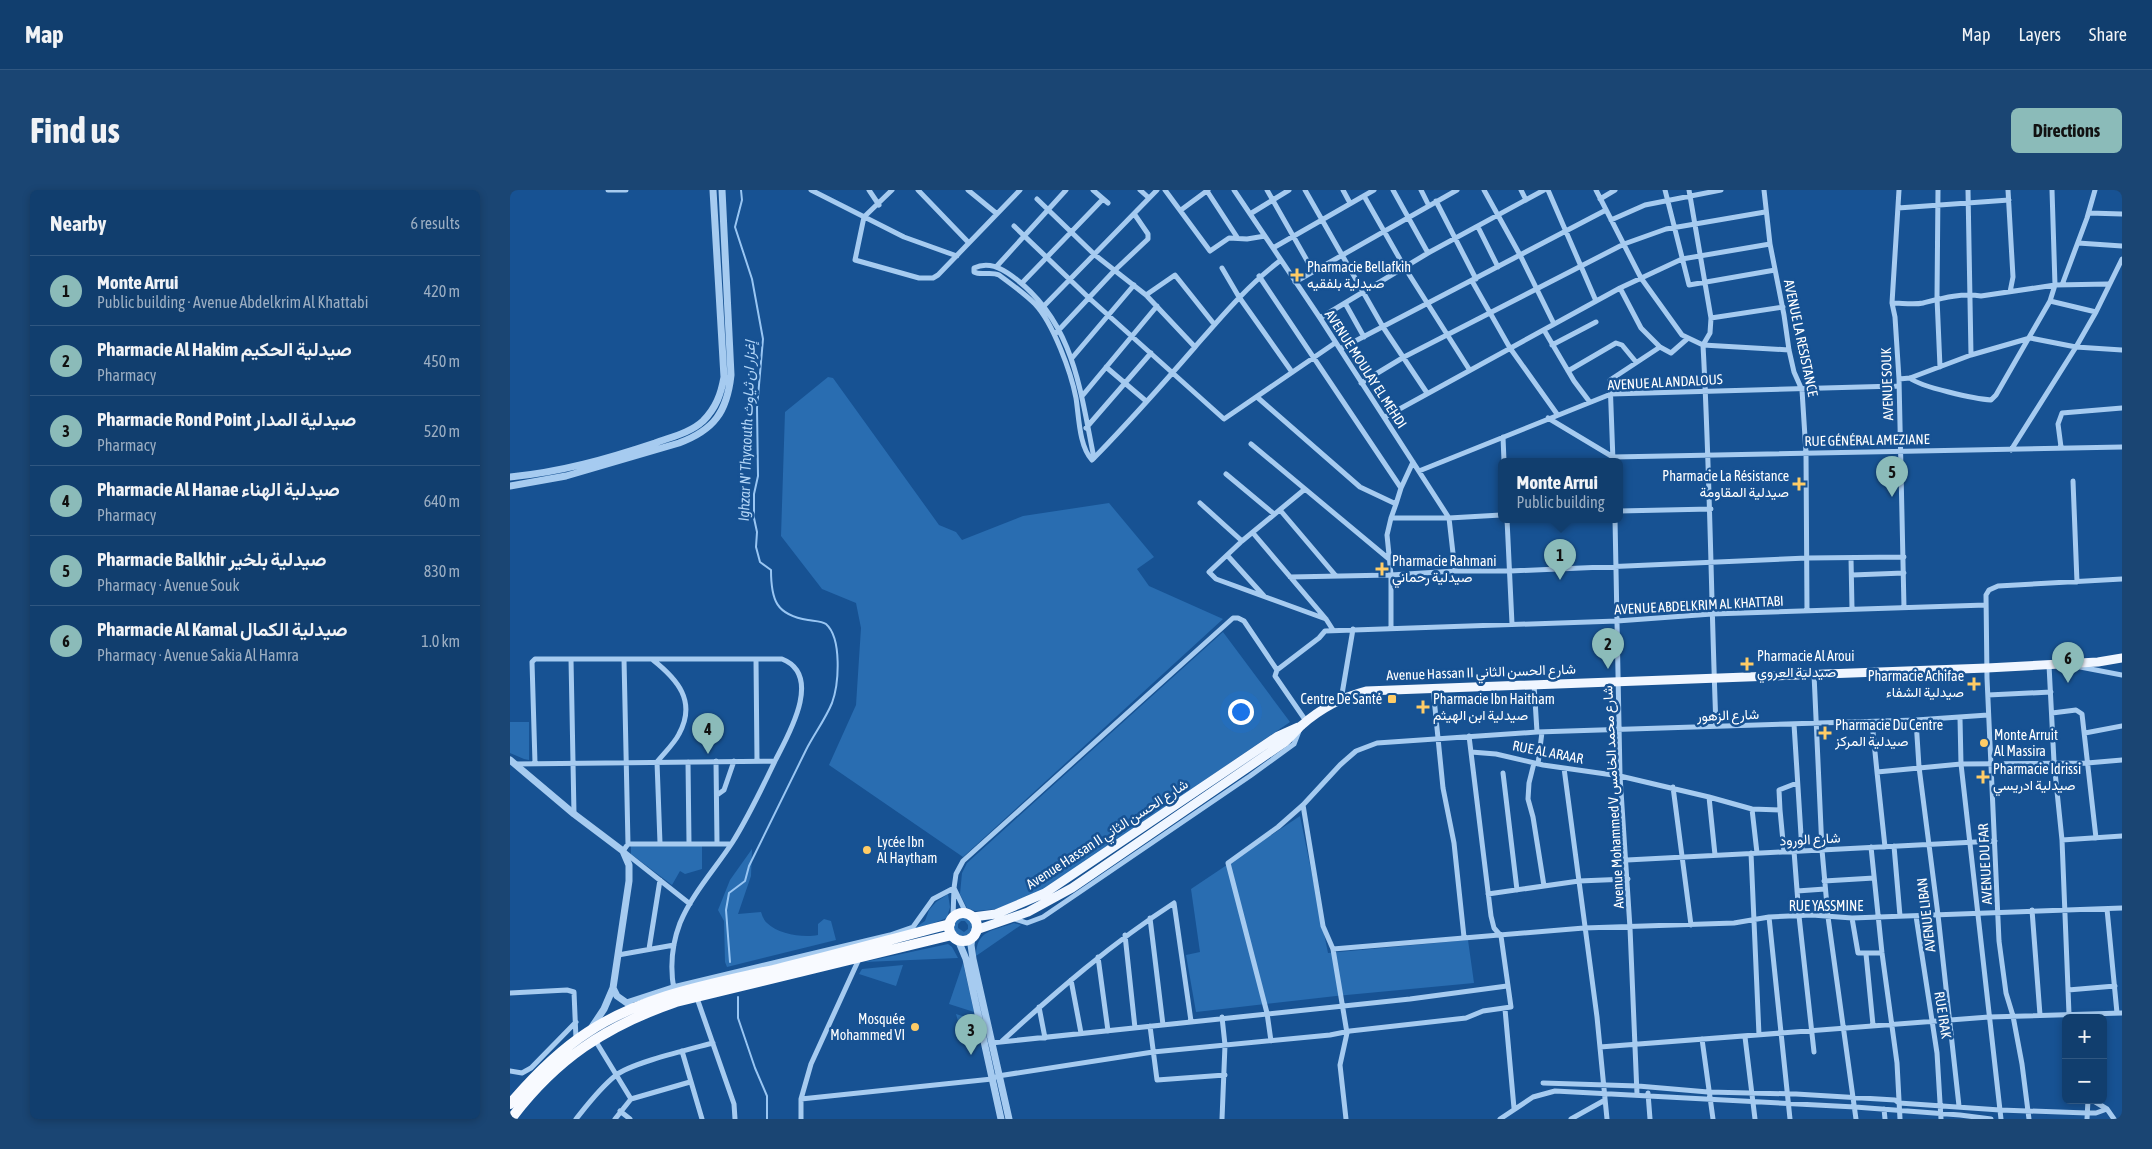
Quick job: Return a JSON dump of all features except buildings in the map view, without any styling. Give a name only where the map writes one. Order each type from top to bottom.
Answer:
[{"type":"highway","points":[[512,1119],[540,1083],[594,1036],[632,1010],[675,997],[841,953],[951,920],[957,914],[969,915],[976,923],[974,934],[963,940],[955,937],[858,960],[675,997],[646,1014],[632,1010]]},
{"type":"highway","points":[[951,920],[955,937]]},
{"type":"highway","points":[[510,1104],[536,1074],[576,1040],[594,1036]]},
{"type":"main road","name":"Avenue Hassan II شارع الحسن الثاني","points":[[969,915],[996,914],[1045,893],[1278,736],[1303,724],[1354,694],[1374,690],[1987,668],[2098,662],[2122,658]]},
{"type":"main road","name":"Avenue Hassan II شارع الحسن الثاني","points":[[974,934],[1028,912],[1072,888],[1285,742],[1303,724]]},
{"type":"street","points":[[608,190],[626,190]]},
{"type":"street","points":[[510,477],[564,470],[609,458],[688,432],[702,422],[713,409],[721,394],[724,377],[713,190]]},
{"type":"street","points":[[510,486],[574,474],[696,436],[711,425],[722,411],[729,394],[731,375],[722,190]]},
{"type":"street","points":[[811,190],[904,237],[957,256]]},
{"type":"street","points":[[869,190],[879,205]]},
{"type":"street","points":[[892,190],[879,205],[864,217],[855,260],[926,278],[938,275],[1020,190]]},
{"type":"street","points":[[918,190],[968,242]]},
{"type":"street","points":[[968,190],[996,213]]},
{"type":"street","points":[[998,266],[1066,190]]},
{"type":"street","points":[[1093,190],[1108,203]]},
{"type":"street","points":[[1140,190],[1149,198]]},
{"type":"street","points":[[1042,308],[1135,215],[1157,190]]},
{"type":"street","points":[[1165,190],[1210,251],[1229,238],[1248,239],[1265,236]]},
{"type":"street","name":"AVENUE MOULAY EL MEHDI","points":[[1234,190],[1320,318],[1449,518],[1455,571]]},
{"type":"street","points":[[1267,190],[1314,271]]},
{"type":"street","points":[[1250,214],[1289,190]]},
{"type":"street","points":[[1304,190],[1383,326],[1427,393]]},
{"type":"street","points":[[1343,190],[1350,203]]},
{"type":"street","points":[[1273,248],[1374,190]]},
{"type":"street","points":[[1393,190],[1428,253]]},
{"type":"street","points":[[1421,190],[1429,206]]},
{"type":"street","points":[[1295,282],[1429,206],[1449,192],[1457,190]]},
{"type":"street","points":[[1484,190],[1538,289],[1554,324]]},
{"type":"street","points":[[1521,190],[1526,200]]},
{"type":"street","points":[[1320,318],[1428,253],[1546,190],[1596,301]]},
{"type":"street","points":[[1596,190],[1641,278],[1678,332],[1687,339],[1703,345],[1789,350]]},
{"type":"street","points":[[1600,199],[1615,190]]},
{"type":"street","points":[[1665,190],[1688,284],[1692,286],[1775,270]]},
{"type":"street","points":[[1611,220],[1633,209],[1690,193],[1721,190]]},
{"type":"street","name":"AVENUE LA RESISTANCE","points":[[1764,190],[1765,212],[1789,350],[1794,372],[1802,390],[1806,453],[1807,611]]},
{"type":"street","name":"AVENUE SOUK","points":[[1900,190],[1892,303],[1895,318],[1901,450],[1904,608]]},
{"type":"street","points":[[1938,190],[1937,298],[1940,367]]},
{"type":"street","points":[[1968,190],[1971,355]]},
{"type":"street","points":[[2008,190],[2013,277],[2010,292]]},
{"type":"street","points":[[1910,378],[1914,382],[1990,400],[1996,395],[2050,301],[2055,285],[2052,190]]},
{"type":"street","points":[[2062,285],[2089,212],[2094,190]]},
{"type":"street","points":[[1181,210],[1207,191],[1237,237]]},
{"type":"street","points":[[1690,193],[1711,318],[1710,332],[1703,345],[1711,509],[1713,678],[1716,726]]},
{"type":"street","points":[[1364,196],[1404,268],[1469,369]]},
{"type":"street","points":[[1038,199],[1095,255],[1146,295],[1195,347]]},
{"type":"street","points":[[1022,283],[1103,199]]},
{"type":"street","points":[[1898,208],[2009,200]]},
{"type":"street","points":[[1436,201],[1490,312],[1510,348],[1557,414]]},
{"type":"street","points":[[1340,349],[1606,210]]},
{"type":"street","points":[[1361,383],[1404,357],[1624,244],[1654,232],[1765,212]]},
{"type":"street","points":[[2089,212],[2122,214]]},
{"type":"street","points":[[1054,335],[1114,271],[1148,239],[1148,234],[1135,215]]},
{"type":"street","points":[[1014,226],[1089,298],[1224,419],[1314,356],[1336,343]]},
{"type":"street","points":[[1478,226],[1498,267]]},
{"type":"street","points":[[2078,243],[2122,246]]},
{"type":"street","points":[[1384,418],[1469,369],[1620,288],[1682,259],[1770,244]]},
{"type":"street","points":[[2011,450],[2096,312],[2108,284],[2122,259]]},
{"type":"street","points":[[1093,459],[1239,297],[1260,276],[1281,260]]},
{"type":"street","points":[[1093,459],[1082,395],[1072,358],[1059,331],[1042,308],[1022,283],[998,266],[977,267],[973,270],[976,274],[996,274],[1042,308],[1065,361],[1075,396],[1086,452],[1093,459]]},
{"type":"street","points":[[1222,268],[1239,297],[1292,372]]},
{"type":"street","points":[[1146,295],[1175,275],[1214,324]]},
{"type":"street","points":[[1260,276],[1401,488]]},
{"type":"street","points":[[1892,303],[1922,303],[1937,298],[1969,294],[1981,296],[2055,285],[2108,284]]},
{"type":"street","points":[[1072,358],[1134,285]]},
{"type":"street","points":[[1620,288],[1641,328],[1660,347],[1671,353],[1687,339]]},
{"type":"street","points":[[2050,301],[2096,312]]},
{"type":"street","points":[[1345,302],[1364,337]]},
{"type":"street","points":[[1082,395],[1157,306]]},
{"type":"street","points":[[1711,318],[1783,307]]},
{"type":"street","points":[[1552,345],[1596,322]]},
{"type":"street","points":[[1544,330],[1568,371],[1589,401]]},
{"type":"street","points":[[1898,379],[1910,378],[1971,355],[2030,338],[2076,346],[2122,350]]},
{"type":"street","points":[[1568,371],[1616,343],[1622,345],[1636,362]]},
{"type":"street","points":[[1613,458],[1609,384],[1611,379],[1660,347]]},
{"type":"street","points":[[1081,430],[1088,427],[1151,353]]},
{"type":"street","points":[[1106,367],[1146,401]]},
{"type":"street","name":"AVENUE AL ANDALOUS","points":[[1419,471],[1589,401],[1611,394],[1897,386]]},
{"type":"street","points":[[1256,397],[1360,487],[1396,504]]},
{"type":"street","points":[[2061,448],[2058,424],[2062,413],[2122,408]]},
{"type":"street","points":[[1548,418],[1611,458]]},
{"type":"street","points":[[1503,437],[1504,458]]},
{"type":"street","points":[[1251,444],[1389,559]]},
{"type":"street","name":"RUE GÉNÉRAL AMEZIANE","points":[[1623,459],[1901,450],[2122,447]]},
{"type":"street","points":[[1391,628],[1391,575],[1387,535],[1401,488],[1413,462]]},
{"type":"street","points":[[1226,474],[1274,514]]},
{"type":"street","points":[[2073,481],[2077,582]]},
{"type":"street","points":[[1305,489],[1242,541],[1209,572],[1212,576],[1326,619]]},
{"type":"street","points":[[1200,503],[1242,541]]},
{"type":"street","points":[[1623,511],[1711,509]]},
{"type":"street","points":[[1280,510],[1336,576]]},
{"type":"street","points":[[1391,518],[1449,518],[1498,515]]},
{"type":"street","points":[[1507,523],[1512,624]]},
{"type":"street","name":"Avenue Mohammed V شارع محمد الخامس","points":[[1615,523],[1620,776],[1627,860],[1634,1043],[1638,1094]]},
{"type":"street","points":[[1253,533],[1326,619],[1333,630]]},
{"type":"street","points":[[1227,555],[1264,596]]},
{"type":"street","points":[[1290,577],[1510,571],[1807,558],[1904,557]]},
{"type":"street","points":[[1851,558],[1852,609]]},
{"type":"street","points":[[1852,575],[1904,573]]},
{"type":"street","points":[[1986,605],[1986,595],[1989,590],[1998,586],[2122,580]]},
{"type":"street","name":"AVENUE ABDELKRIM AL KHATTABI","points":[[1277,670],[1319,638],[1325,631],[1333,630],[1616,621],[1712,614],[1986,605]]},
{"type":"street","name":"AVENUE DU FAR","points":[[1986,605],[1988,715],[2002,965],[2006,993],[2013,1016],[2022,1064],[2029,1119]]},
{"type":"street","points":[[951,920],[956,874],[963,861],[1234,618],[1244,621],[1277,670],[1275,676],[1303,724]]},
{"type":"street","points":[[1341,700],[1352,629]]},
{"type":"street","points":[[535,763],[532,662],[535,659],[782,659],[790,662],[798,672],[801,697],[798,712],[752,811],[690,904],[680,923],[672,959],[675,997]]},
{"type":"street","points":[[571,659],[574,814]]},
{"type":"street","points":[[622,851],[628,844],[624,659]]},
{"type":"street","points":[[653,659],[678,683],[685,707],[684,722],[679,735],[657,762],[660,843]]},
{"type":"street","points":[[756,659],[757,761]]},
{"type":"street","points":[[2062,664],[2122,675]]},
{"type":"street","points":[[2050,665],[2054,762],[2062,840],[2069,1014]]},
{"type":"street","points":[[1814,674],[1824,880],[1856,1119]]},
{"type":"street","points":[[1534,684],[1539,732],[1536,763],[1529,783],[1528,798],[1533,817],[1544,886]]},
{"type":"street","points":[[1433,688],[1443,788],[1454,843],[1464,937]]},
{"type":"street","points":[[1988,696],[2051,692]]},
{"type":"street","points":[[2052,713],[2080,711],[2082,714],[2096,838]]},
{"type":"street","name":"شارع الزهور","points":[[1267,1013],[1228,864],[1278,827],[1303,805],[1340,765],[1366,746],[1377,743],[1439,737],[1539,732],[1872,722],[1988,715]]},
{"type":"street","points":[[1960,718],[1961,764],[1989,1017],[1997,1070],[2001,1119]]},
{"type":"street","name":"AVENUE LIBAN","points":[[1916,720],[1919,768],[1938,915],[1959,1106]]},
{"type":"street","points":[[1872,722],[1885,847]]},
{"type":"street","points":[[1794,724],[1802,851]]},
{"type":"street","points":[[2084,733],[2122,726]]},
{"type":"street","points":[[801,1099],[995,1078],[1153,1052],[1347,1033],[1350,1031],[1466,1018],[1483,1011],[1511,1007],[1500,936],[1492,923],[1469,736]]},
{"type":"street","name":"RUE AL ARAAR","points":[[1471,752],[1496,754],[1564,768],[1620,776],[1673,787],[1752,809],[1780,810]]},
{"type":"street","points":[[1877,772],[1961,764],[2087,763],[2122,760]]},
{"type":"street","points":[[716,761],[717,843]]},
{"type":"street","points":[[717,794],[724,790],[734,761]]},
{"type":"street","points":[[512,762],[775,761]]},
{"type":"street","points":[[512,762],[574,814],[690,904]]},
{"type":"street","points":[[688,762],[689,843]]},
{"type":"street","points":[[1564,768],[1580,882],[1607,1119]]},
{"type":"street","points":[[1503,773],[1517,890]]},
{"type":"street","points":[[1784,852],[1779,790],[1797,783]]},
{"type":"street","points":[[1673,787],[1680,857],[1688,893],[1691,925]]},
{"type":"street","points":[[1709,797],[1715,855]]},
{"type":"street","points":[[1303,805],[1323,926],[1333,948],[1347,1033],[1340,1065],[1346,1119]]},
{"type":"street","points":[[1752,809],[1759,1035]]},
{"type":"street","points":[[2062,840],[2122,836]]},
{"type":"street","name":"شارع الورود","points":[[1627,860],[1995,841]]},
{"type":"street","points":[[628,844],[731,844]]},
{"type":"street","points":[[1894,846],[1900,916]]},
{"type":"street","points":[[1871,847],[1877,917],[1893,1024],[1900,1119]]},
{"type":"street","points":[[622,851],[630,871],[613,988],[594,1036],[631,1099]]},
{"type":"street","points":[[1794,851],[1814,1052]]},
{"type":"street","points":[[1824,880],[1874,878]]},
{"type":"street","points":[[1488,894],[1580,882],[1628,879]]},
{"type":"street","points":[[649,949],[660,880]]},
{"type":"street","points":[[954,888],[969,915]]},
{"type":"street","points":[[675,997],[903,931],[913,927],[936,895],[954,888]]},
{"type":"street","points":[[1797,892],[1825,889]]},
{"type":"street","points":[[1002,1041],[1039,1007],[1125,935],[1174,903],[1191,1021]]},
{"type":"street","name":"RUE YASSMINE","points":[[1333,948],[1584,928],[1630,928],[1734,923],[1769,917],[1812,915],[1852,918],[2122,908]]},
{"type":"street","points":[[2107,909],[2115,986],[2120,1013],[2107,1014]]},
{"type":"street","points":[[2032,910],[2040,1015]]},
{"type":"street","name":"RUE IRAK","points":[[1916,916],[1937,1053],[1940,1116]]},
{"type":"street","points":[[1769,917],[1790,1119]]},
{"type":"street","points":[[1150,918],[1163,1025]]},
{"type":"street","points":[[1852,918],[1856,951],[1860,954],[1882,953]]},
{"type":"street","points":[[974,934],[971,949],[991,1043],[1001,1119]]},
{"type":"street","points":[[1125,935],[1135,1028]]},
{"type":"street","points":[[955,937],[966,959],[995,1078],[1009,1119]]},
{"type":"street","points":[[618,954],[674,944]]},
{"type":"street","points":[[1866,954],[1873,1025]]},
{"type":"street","points":[[1098,957],[1108,1031]]},
{"type":"street","points":[[675,997],[698,1001],[858,960]]},
{"type":"street","points":[[801,1119],[801,1099],[810,1064],[858,960]]},
{"type":"street","points":[[1071,980],[1081,1033]]},
{"type":"street","points":[[991,1043],[1507,986]]},
{"type":"street","points":[[2068,990],[2115,986]]},
{"type":"street","points":[[613,988],[617,996],[632,1010]]},
{"type":"street","points":[[510,993],[574,992],[576,1040]]},
{"type":"street","points":[[698,1001],[734,1104],[735,1119]]},
{"type":"street","points":[[1039,1007],[1045,1038]]},
{"type":"street","points":[[1505,1009],[1514,1108]]},
{"type":"street","points":[[1267,1013],[1271,1041]]},
{"type":"street","points":[[1600,1047],[1634,1043],[1782,1034],[1843,1027],[2062,1014]]},
{"type":"street","points":[[1222,1017],[1226,1046],[1222,1119]]},
{"type":"street","points":[[510,1071],[522,1073],[531,1068],[576,1022]]},
{"type":"street","points":[[1150,1026],[1157,1080],[1225,1075]]},
{"type":"street","points":[[1745,1037],[1755,1119]]},
{"type":"street","points":[[1702,1039],[1713,1119]]},
{"type":"street","points":[[576,1119],[596,1094],[616,1074],[682,1051],[714,1043]]},
{"type":"street","points":[[682,1051],[702,1119]]},
{"type":"street","points":[[615,1119],[631,1099],[690,1082]]},
{"type":"street","points":[[1543,1083],[1562,1082],[1708,1092],[1852,1097],[1895,1100],[1900,1103],[2087,1116],[2107,1109]]},
{"type":"street","points":[[1648,1087],[1650,1119]]},
{"type":"street","points":[[1500,1119],[1514,1108],[1533,1098],[1555,1091],[1854,1107],[1991,1119]]},
{"type":"street","points":[[1571,1119],[1605,1100]]},
{"type":"street","points":[[2099,1104],[2107,1109],[2114,1119]]},
{"type":"street","points":[[1884,1109],[1885,1119]]},
{"type":"street","points":[[620,1111],[630,1119]]},
{"type":"shaded area","points":[[828,377],[833,378],[939,525],[956,532],[962,540],[1023,516],[1109,503],[1154,557],[1137,569],[1149,586],[1223,619],[963,857],[829,765],[856,705],[861,628],[856,603],[822,589],[781,536],[785,412]]},
{"type":"shaded area","points":[[1223,632],[1290,722],[1045,889],[997,909],[975,911],[967,908],[960,894],[962,873],[967,863]]},
{"type":"shaded area","points":[[510,722],[529,722],[529,760],[510,753]]},
{"type":"shaded area","points":[[1300,816],[1328,953],[1468,940],[1474,983],[1196,1012],[1186,955],[1200,952],[1191,889]]},
{"type":"shaded area","points":[[631,846],[702,846],[702,869],[685,874],[680,871],[672,885],[631,854]]},
{"type":"shaded area","points":[[752,849],[751,876],[738,914],[761,912],[763,918],[772,927],[791,934],[805,936],[818,935],[818,924],[824,919],[831,921],[836,940],[727,967],[725,962],[724,921],[718,910],[730,880]]},
{"type":"shaded area","points":[[948,894],[950,907],[947,918],[909,932],[925,921],[929,910],[936,902]]},
{"type":"shaded area","points":[[961,916],[971,919],[972,931],[970,934],[962,937],[959,936],[953,931],[953,922]],"holes":[[[961,921],[965,921],[968,929],[964,932],[958,928],[958,924]]]},
{"type":"shaded area","points":[[1014,923],[1021,925],[976,956],[977,947],[982,936]]},
{"type":"shaded area","points":[[948,944],[952,947],[958,958],[864,962]]},
{"type":"shaded area","points":[[963,963],[974,1012],[949,1004]]},
{"type":"shaded area","points":[[903,965],[896,986],[859,974],[862,969]]},
{"type":"shaded area","points":[[956,1014],[975,1020],[976,1026],[960,1028]]},
{"type":"waterway","name":"Ighzar N' Thyaouth إغزار ان ثياوث","points":[[730,962],[726,910],[729,893],[745,881],[749,866],[806,750],[832,703],[838,662],[835,640],[826,624],[797,618],[782,610],[774,598],[771,570],[760,562],[756,547],[757,532],[754,518],[754,494],[758,476],[757,408],[763,339],[752,279],[735,227],[742,200],[741,190]]},
{"type":"waterway","name":"Ighzar N' Thyaouth إغزار ان ثياوث","points":[[738,997],[738,1018],[767,1096],[767,1119]]},
{"type":"place","name":"Pharmacie Bellafkih صيدلية بلفقيه","points":[[1297,275]]},
{"type":"place","name":"Pharmacie La Résistance صيدلية المقاومة","points":[[1799,484]]},
{"type":"place","name":"Pharmacie Balkhir صيدلية بلخير","points":[[1892,497]]},
{"type":"place","name":"Pharmacie Rahmani صيدلية رحماني","points":[[1382,569]]},
{"type":"place","name":"Monte Arrui","points":[[1560,580]]},
{"type":"place","name":"Pharmacie Al Aroui صيدلية العروي","points":[[1747,664]]},
{"type":"place","name":"Pharmacie Al Hakim صيدلية الحكيم","points":[[1608,669]]},
{"type":"place","name":"Pharmacie Al Kamal صيدلية الكمال","points":[[2068,683]]},
{"type":"place","name":"Pharmacie Achifae صيدلية الشفاء","points":[[1974,684]]},
{"type":"place","name":"Centre De Santé","points":[[1392,699]]},
{"type":"place","name":"Pharmacie Ibn Haitham صيدلية ابن الهيثم","points":[[1423,707]]},
{"type":"place","name":"Pharmacie Du Centre صيدلية المركز","points":[[1825,733]]},
{"type":"place","name":"Monte Arruit Al Massira","points":[[1984,743]]},
{"type":"place","name":"Pharmacie Al Hanae صيدلية الهناء","points":[[708,754]]},
{"type":"place","name":"Pharmacie Idrissi صيدلية ادريسي","points":[[1983,777]]},
{"type":"place","name":"Lycée Ibn Al Haytham","points":[[867,850]]},
{"type":"place","name":"Mosquée Mohammed VI","points":[[915,1027]]},
{"type":"place","name":"Pharmacie Rond Point صيدلية المدار","points":[[971,1055]]}]
